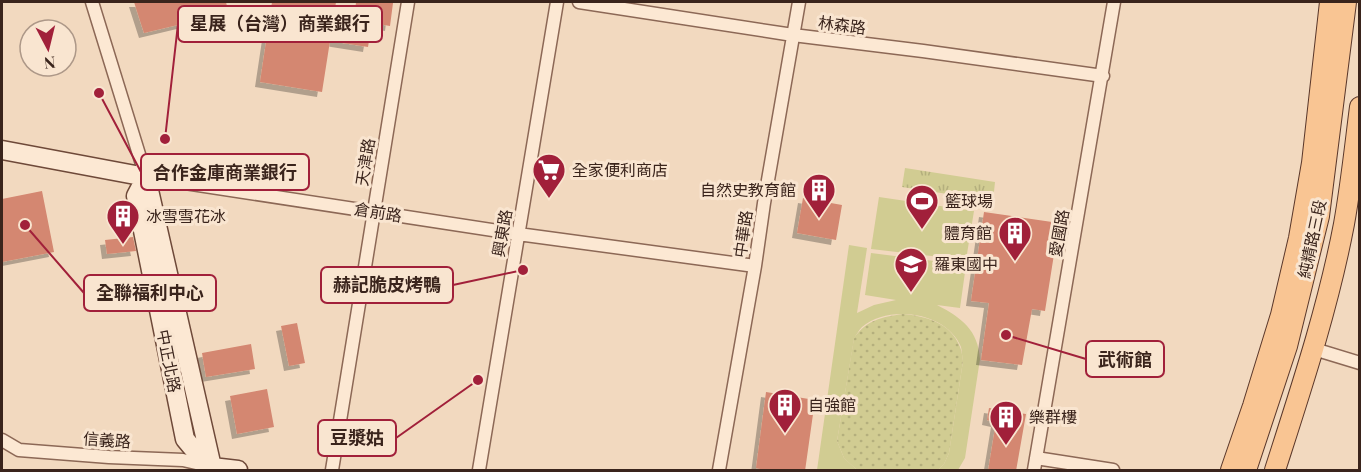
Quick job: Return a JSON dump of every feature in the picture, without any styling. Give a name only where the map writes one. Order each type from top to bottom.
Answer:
[{"type":"main road","name":"純精路三段","points":[[1258,471],[1298,348],[1318,271],[1332,201],[1357,2]]},
{"type":"main road","name":"純精路三段","points":[[1232,471],[1281,315],[1299,238],[1312,163],[1333,4]]},
{"type":"main road","name":"純精路三段","points":[[1246,471],[1287,346],[1318,216],[1333,4]]},
{"type":"main road","name":"純精路三段","points":[[1275,471],[1314,349],[1343,226],[1359,106]]},
{"type":"main road","name":"倉前路","points":[[2,150],[146,177]]},
{"type":"main road","name":"中正北路","points":[[146,177],[212,469]]},
{"type":"main road","points":[[212,469],[238,471]]},
{"type":"street","name":"中正北路","points":[[92,2],[146,177]]},
{"type":"street","name":"天津路","points":[[332,471],[408,2]]},
{"type":"street","name":"興東路","points":[[479,471],[557,2]]},
{"type":"street","name":"林森路","points":[[579,2],[635,6],[793,35],[1102,76]]},
{"type":"street","name":"中華路","points":[[719,471],[799,2]]},
{"type":"street","name":"愛國路","points":[[1035,464],[1114,2]]},
{"type":"street","name":"倉前路","points":[[146,177],[518,234],[755,266]]},
{"type":"street","points":[[1314,349],[1359,363]]},
{"type":"street","name":"信義路","points":[[2,440],[19,450],[183,460],[212,469]]},
{"type":"street","points":[[1035,464],[1113,471]]},
{"type":"green space","points":[[905,168],[995,182],[993,201],[902,187]]},
{"type":"green space","name":"籃球場","points":[[879,197],[974,211],[966,260],[871,249]]},
{"type":"green space","points":[[849,245],[867,248],[857,313],[874,305],[896,300],[865,295],[871,253],[966,265],[960,308],[937,305],[967,326],[979,349],[980,359],[965,458],[958,470],[938,470],[949,453],[963,361],[961,347],[954,335],[931,319],[901,314],[873,320],[862,327],[854,339],[837,441],[844,458],[857,470],[817,470]]},
{"type":"green space","points":[[903,314],[937,322],[951,332],[961,349],[963,361],[949,453],[938,470],[857,470],[844,458],[837,441],[854,338],[864,327],[875,320]]},
{"type":"building","points":[[134,2],[226,2],[231,23],[186,23],[144,33]]},
{"type":"building","points":[[272,2],[336,2],[335,9],[355,12],[356,2],[393,3],[390,26],[372,23],[368,47],[330,41],[322,92],[260,82]]},
{"type":"building","points":[[42,191],[54,252],[2,262],[2,199]]},
{"type":"building","name":"自然史教育館","points":[[803,198],[842,205],[836,240],[797,233]]},
{"type":"building","name":"體育館","points":[[984,212],[1059,223],[1045,311],[1032,309],[1022,365],[981,360],[989,303],[971,301]]},
{"type":"building","name":"冰雪雪花冰","points":[[133,237],[136,251],[107,254],[105,240]]},
{"type":"building","points":[[297,323],[305,363],[289,366],[281,326]]},
{"type":"building","points":[[251,344],[255,369],[206,377],[202,353]]},
{"type":"building","points":[[267,389],[274,427],[237,434],[230,396]]},
{"type":"building","name":"自強館","points":[[766,392],[815,400],[805,471],[769,471],[756,468]]},
{"type":"building","name":"樂群樓","points":[[989,408],[1026,414],[1016,471],[988,471],[996,422],[987,420]]},
{"type":"place","name":"合作金庫商業銀行","points":[[99,93]]},
{"type":"place","name":"星展（台灣）商業銀行","points":[[165,139]]},
{"type":"place","name":"全家便利商店","points":[[549,199]]},
{"type":"place","name":"自然史教育館","points":[[819,219]]},
{"type":"place","name":"全聯福利中心","points":[[25,225]]},
{"type":"place","name":"籃球場","points":[[922,230]]},
{"type":"place","name":"冰雪雪花冰","points":[[123,245]]},
{"type":"place","name":"體育館","points":[[1015,262]]},
{"type":"place","name":"赫記脆皮烤鴨","points":[[523,270]]},
{"type":"place","name":"羅東國中","points":[[911,293]]},
{"type":"place","name":"武術館","points":[[1006,335]]},
{"type":"place","name":"豆漿姑","points":[[478,380]]},
{"type":"place","name":"自強館","points":[[785,434]]},
{"type":"place","name":"樂群樓","points":[[1006,446]]}]
